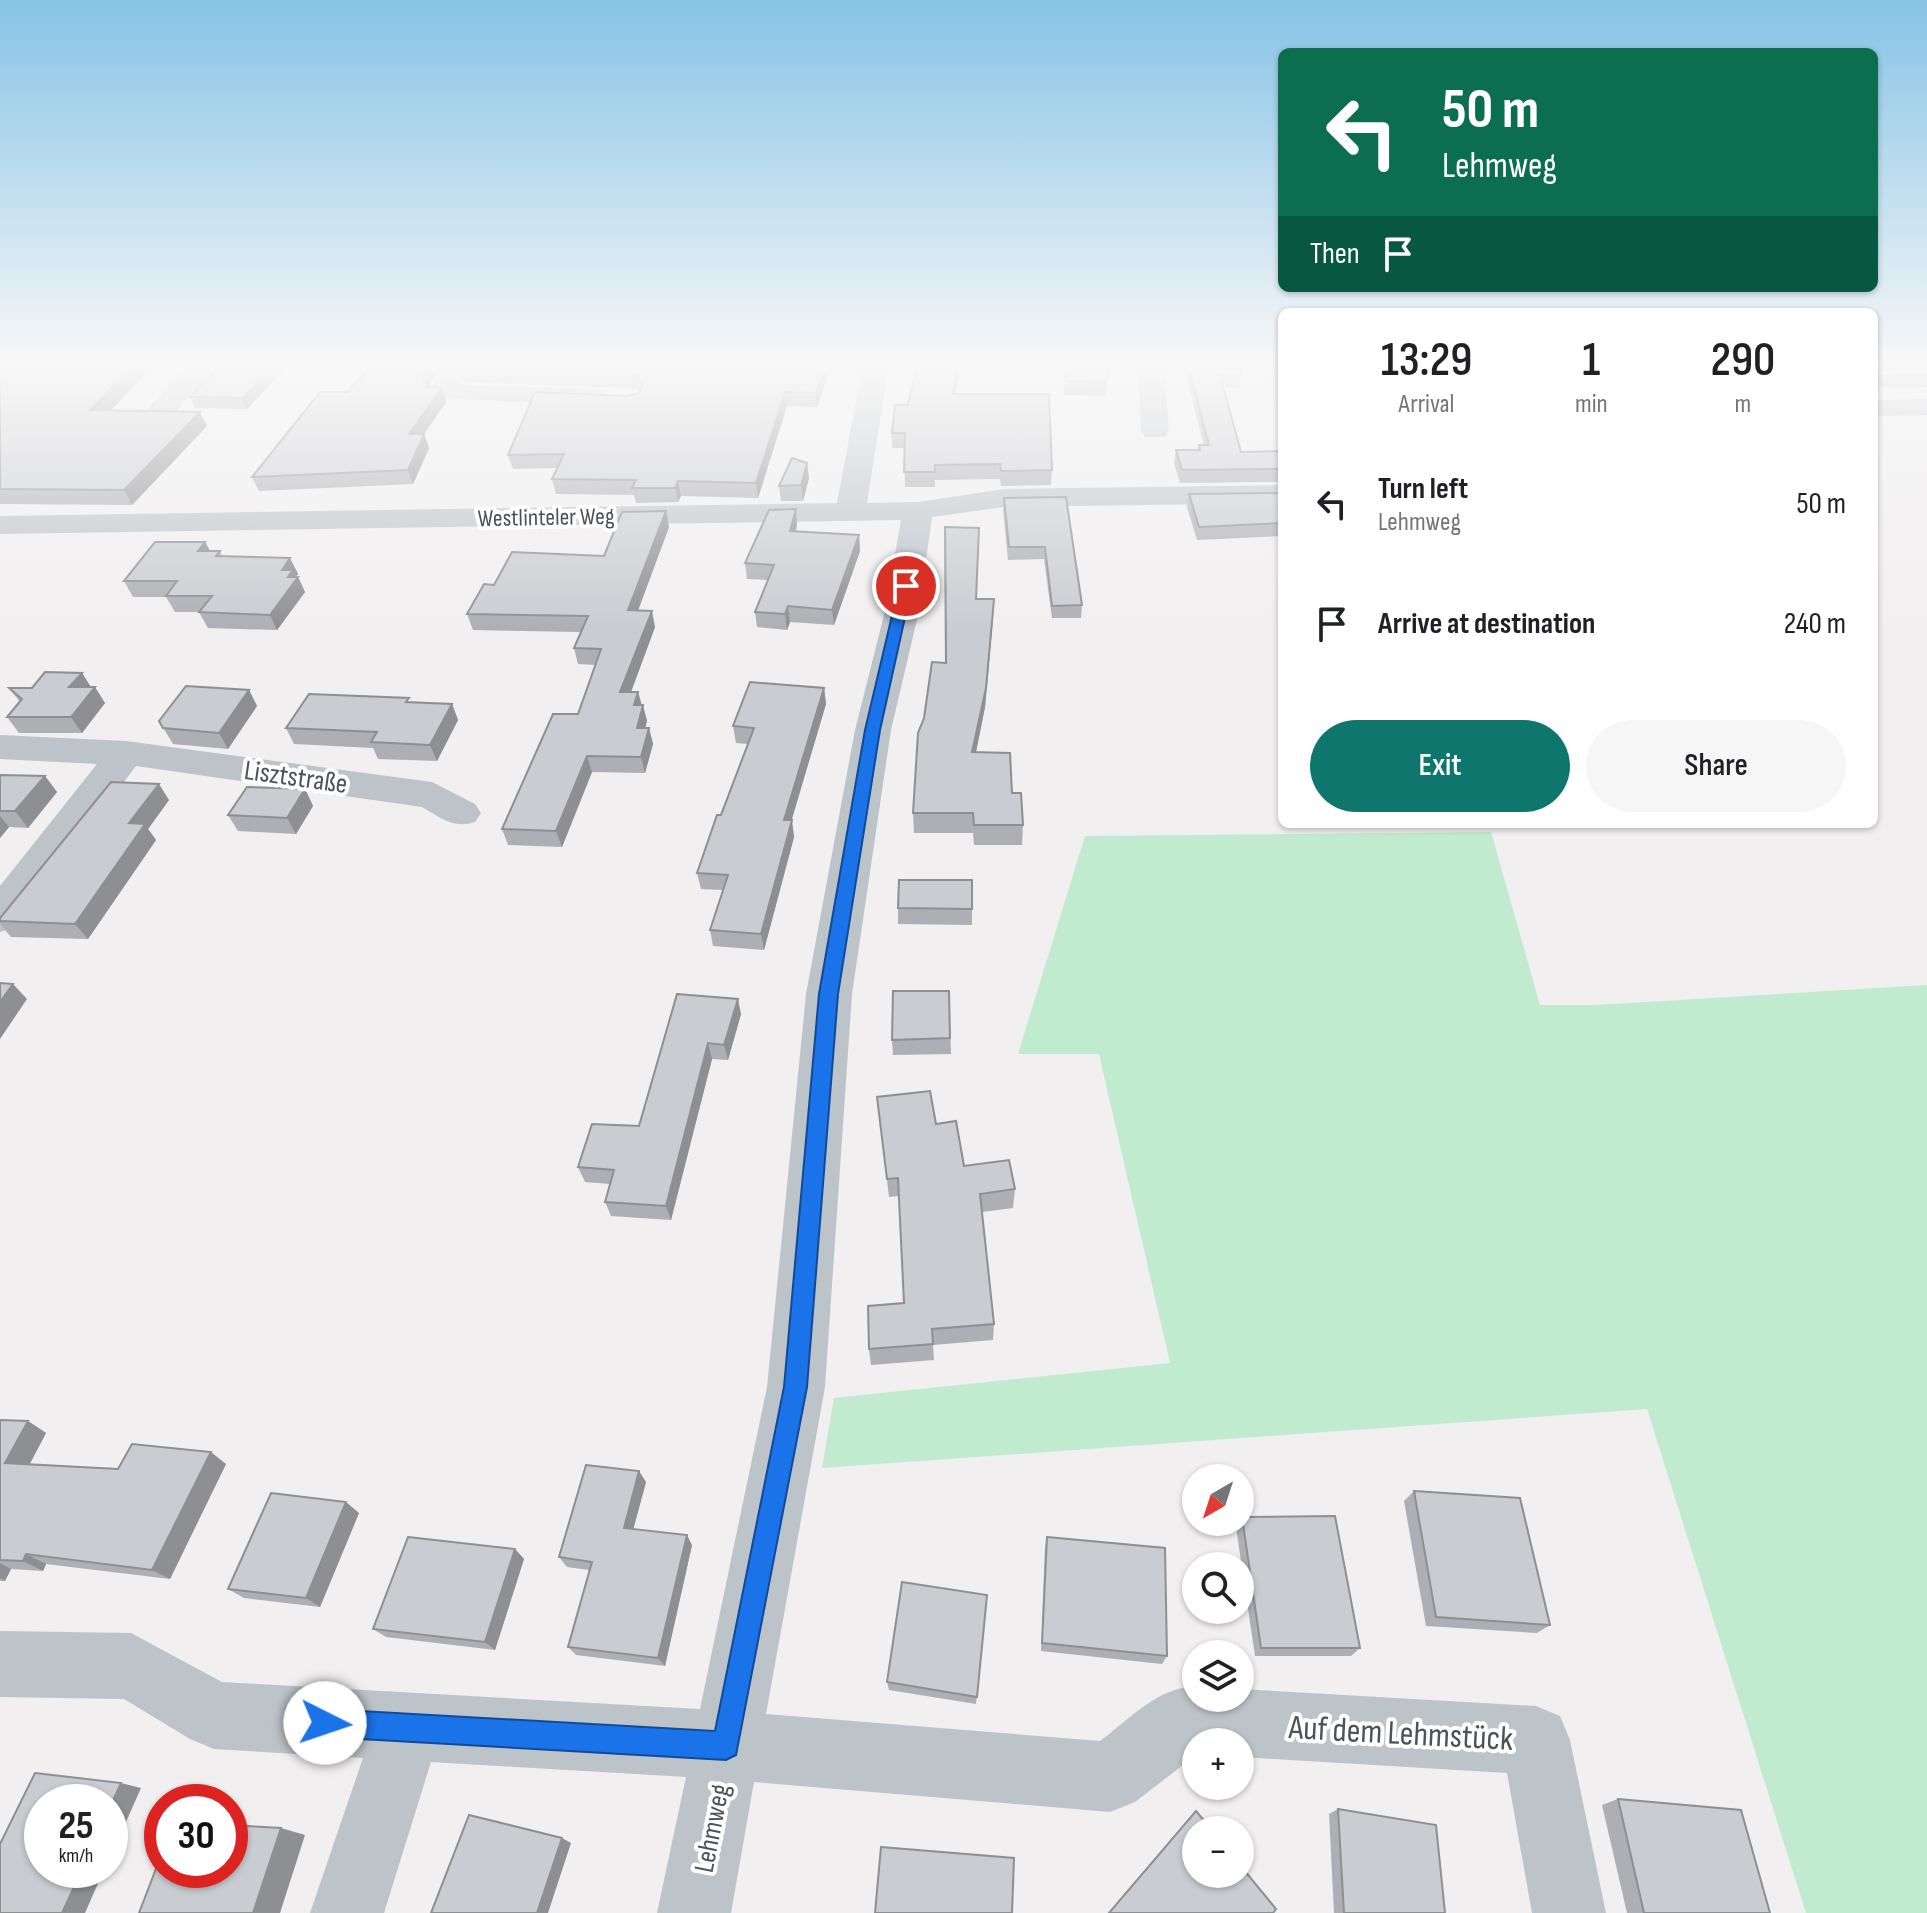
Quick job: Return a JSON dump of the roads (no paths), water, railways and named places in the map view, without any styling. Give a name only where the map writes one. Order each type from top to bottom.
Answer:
[{"type":"street","points":[[850,512],[860,452]]},
{"type":"street","name":"Westlinteler Weg","points":[[0,525],[918,511],[1004,498],[1278,494]]},
{"type":"street","name":"Lehmweg","points":[[694,1913],[796,1387],[829,994],[873,730],[902,611],[918,511]]},
{"type":"street","name":"Lisztstraße","points":[[0,747],[126,753],[432,795],[461,813]]},
{"type":"street","points":[[0,916],[126,753]]},
{"type":"street","points":[[0,1664],[131,1666],[214,1715],[726,1745]]},
{"type":"street","name":"Auf dem Lehmstück","points":[[726,1745],[1110,1777],[1184,1720],[1536,1740],[1569,1913]]},
{"type":"street","points":[[347,1913],[407,1728]]}]
